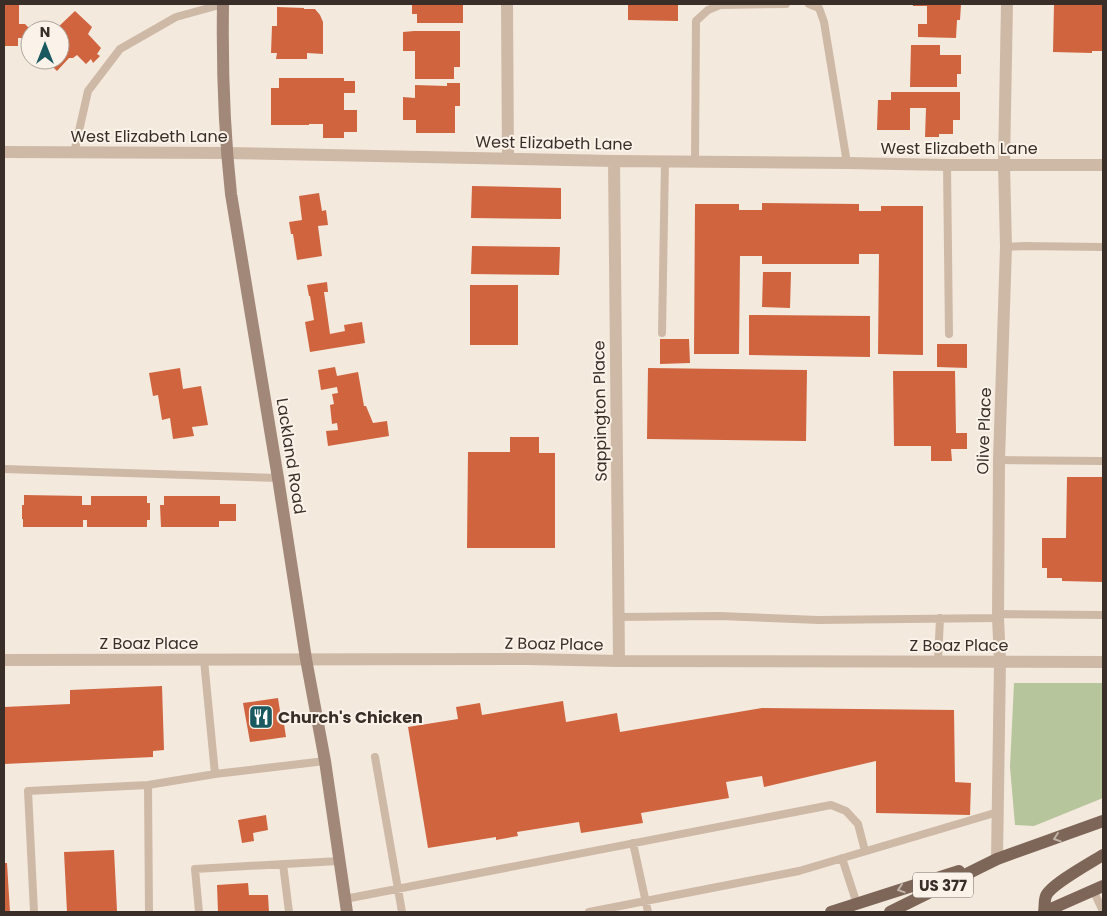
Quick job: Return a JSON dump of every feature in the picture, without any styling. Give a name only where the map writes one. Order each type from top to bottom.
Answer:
[{"type":"main road","name":"US 377","points":[[890,912],[997,859],[1103,821]]},
{"type":"main road","points":[[1044,912],[1046,896],[1049,892],[1069,876],[1103,856]]},
{"type":"main road","points":[[831,912],[997,859]]},
{"type":"main road","points":[[1044,912],[1098,888]]},
{"type":"street","name":"Lackland Road","points":[[223,4],[222,75],[226,153],[231,194],[306,659],[325,761],[347,912]]},
{"type":"street","points":[[508,4],[508,158]]},
{"type":"street","name":"Olive Place","points":[[997,859],[1000,661],[998,616],[999,460],[1006,247],[1004,164],[1007,4]]},
{"type":"street","name":"West Elizabeth Lane","points":[[4,152],[226,153],[665,162],[948,165],[1103,164]]},
{"type":"street","name":"Sappington Place","points":[[614,161],[620,661]]},
{"type":"street","name":"Z Boaz Place","points":[[4,660],[528,659],[620,661],[1103,662]]},
{"type":"lane","points":[[74,152],[88,92],[120,49],[176,16],[223,4]]},
{"type":"lane","points":[[695,162],[696,20],[708,10],[720,5],[786,4]]},
{"type":"lane","points":[[809,4],[819,6],[824,22],[847,163]]},
{"type":"lane","points":[[662,333],[665,162]]},
{"type":"lane","points":[[948,165],[949,334]]},
{"type":"lane","points":[[1006,247],[1103,247]]},
{"type":"lane","points":[[999,460],[1103,461]]},
{"type":"lane","points":[[4,470],[278,478]]},
{"type":"lane","points":[[619,616],[719,616],[818,620],[1103,615]]},
{"type":"lane","points":[[938,661],[940,618]]},
{"type":"lane","points":[[204,660],[215,774]]},
{"type":"lane","points":[[375,757],[402,912]]},
{"type":"lane","points":[[34,912],[28,791],[148,785],[215,774],[325,761]]},
{"type":"lane","points":[[148,785],[149,912]]},
{"type":"lane","points":[[345,899],[831,805],[846,811],[858,824],[864,851]]},
{"type":"lane","points":[[589,912],[799,871],[998,812]]},
{"type":"lane","points":[[634,843],[648,912]]},
{"type":"lane","points":[[842,858],[857,904]]},
{"type":"lane","points":[[199,912],[195,869],[339,861]]},
{"type":"lane","points":[[283,864],[289,912]]},
{"type":"lane","points":[[1098,888],[1103,911]]},
{"type":"green space","points":[[1014,683],[1103,683],[1103,798],[1034,826],[1015,825],[1010,767]]},
{"type":"building","points":[[4,4],[19,4],[20,38],[18,38],[18,46],[4,46]]},
{"type":"building","points":[[412,4],[463,4],[463,23],[417,23],[417,14],[412,14]]},
{"type":"building","points":[[628,4],[678,4],[678,21],[628,20]]},
{"type":"building","points":[[913,4],[961,4],[960,20],[957,20],[956,38],[918,37],[918,24],[927,24],[927,6],[913,6]]},
{"type":"building","points":[[1054,4],[1103,4],[1103,51],[1092,51],[1092,53],[1053,52]]},
{"type":"building","points":[[277,7],[315,9],[323,22],[323,54],[307,53],[307,59],[276,59],[277,53],[271,53],[272,26],[277,26]]},
{"type":"building","points":[[75,11],[92,27],[88,34],[101,48],[97,54],[100,56],[93,63],[91,59],[86,64],[77,55],[70,58],[70,20],[66,20]]},
{"type":"building","points":[[460,31],[460,67],[454,67],[454,79],[415,79],[415,51],[403,51],[403,32]]},
{"type":"building","points":[[911,45],[940,45],[940,55],[961,55],[961,74],[957,74],[957,87],[910,87]]},
{"type":"building","points":[[279,78],[344,78],[344,81],[355,81],[355,93],[344,93],[344,110],[357,110],[357,132],[344,132],[344,138],[323,138],[323,124],[271,125],[271,88],[279,88]]},
{"type":"building","points":[[447,83],[460,83],[460,106],[455,106],[455,133],[416,133],[416,120],[403,120],[403,97],[415,98],[415,85],[447,86]]},
{"type":"building","points":[[891,92],[960,92],[960,120],[953,120],[953,134],[925,137],[926,108],[910,108],[910,130],[877,130],[878,100],[891,100]]},
{"type":"building","points":[[472,186],[561,188],[561,219],[471,218]]},
{"type":"building","points":[[319,193],[322,211],[326,210],[328,225],[318,226],[322,256],[297,260],[289,222],[302,220],[299,196]]},
{"type":"building","points":[[762,203],[859,204],[859,211],[881,211],[881,206],[923,206],[923,355],[878,354],[879,254],[859,254],[859,264],[762,264],[762,256],[740,256],[739,354],[694,354],[695,204],[739,204],[739,210],[762,210]]},
{"type":"building","points":[[472,246],[560,247],[559,275],[471,274]]},
{"type":"building","points":[[763,272],[791,272],[790,308],[762,307]]},
{"type":"building","points":[[327,282],[328,292],[324,292],[330,334],[345,331],[344,325],[362,322],[365,343],[310,352],[305,322],[314,320],[307,285]]},
{"type":"building","points":[[470,285],[518,285],[518,345],[470,345]]},
{"type":"building","points":[[749,315],[870,316],[870,357],[749,355]]},
{"type":"building","points":[[660,339],[689,339],[690,363],[660,364]]},
{"type":"building","points":[[937,344],[967,344],[967,368],[937,367]]},
{"type":"building","points":[[335,367],[337,376],[358,372],[364,406],[366,406],[373,423],[387,421],[389,436],[328,446],[326,431],[338,430],[337,423],[332,424],[330,405],[334,404],[332,394],[338,393],[337,387],[321,390],[318,370]]},
{"type":"building","points":[[180,368],[183,389],[201,386],[208,425],[192,427],[194,436],[173,439],[170,418],[162,420],[158,395],[153,396],[149,373]]},
{"type":"building","points":[[648,368],[807,370],[806,441],[647,439]]},
{"type":"building","points":[[893,371],[955,371],[956,433],[967,433],[967,449],[951,449],[952,461],[931,461],[931,446],[894,446]]},
{"type":"building","points":[[510,437],[539,437],[539,453],[555,453],[555,548],[467,548],[468,452],[510,452]]},
{"type":"building","points":[[1067,477],[1103,477],[1103,582],[1062,581],[1062,578],[1047,578],[1047,568],[1042,568],[1042,538],[1066,538]]},
{"type":"building","points":[[24,495],[82,496],[82,505],[91,505],[91,496],[147,496],[147,503],[150,503],[150,520],[147,520],[147,527],[87,527],[87,520],[83,520],[83,527],[23,527],[22,505],[24,505]]},
{"type":"building","points":[[164,496],[220,496],[220,504],[236,504],[236,521],[219,521],[219,527],[161,527],[160,505],[164,505]]},
{"type":"building","points":[[162,686],[164,750],[153,751],[153,757],[4,764],[4,707],[70,704],[70,690]]},
{"type":"building","points":[[278,698],[286,737],[250,742],[243,703]]},
{"type":"building","points":[[563,701],[566,722],[617,713],[620,732],[762,708],[954,710],[955,782],[971,783],[970,815],[876,813],[876,761],[764,787],[762,776],[726,782],[729,798],[641,813],[643,823],[581,833],[579,822],[517,832],[518,836],[496,840],[496,837],[428,848],[408,727],[458,719],[456,707],[480,703],[482,715]]},
{"type":"building","points":[[266,815],[268,830],[253,833],[254,841],[242,843],[238,820]]},
{"type":"building","points":[[114,850],[117,911],[67,912],[64,852]]},
{"type":"building","points":[[4,863],[7,863],[10,912],[4,912]]},
{"type":"building","points":[[248,883],[249,895],[268,895],[269,912],[218,912],[217,885]]},
{"type":"place","name":"Church's Chicken","points":[[261,717]]}]
